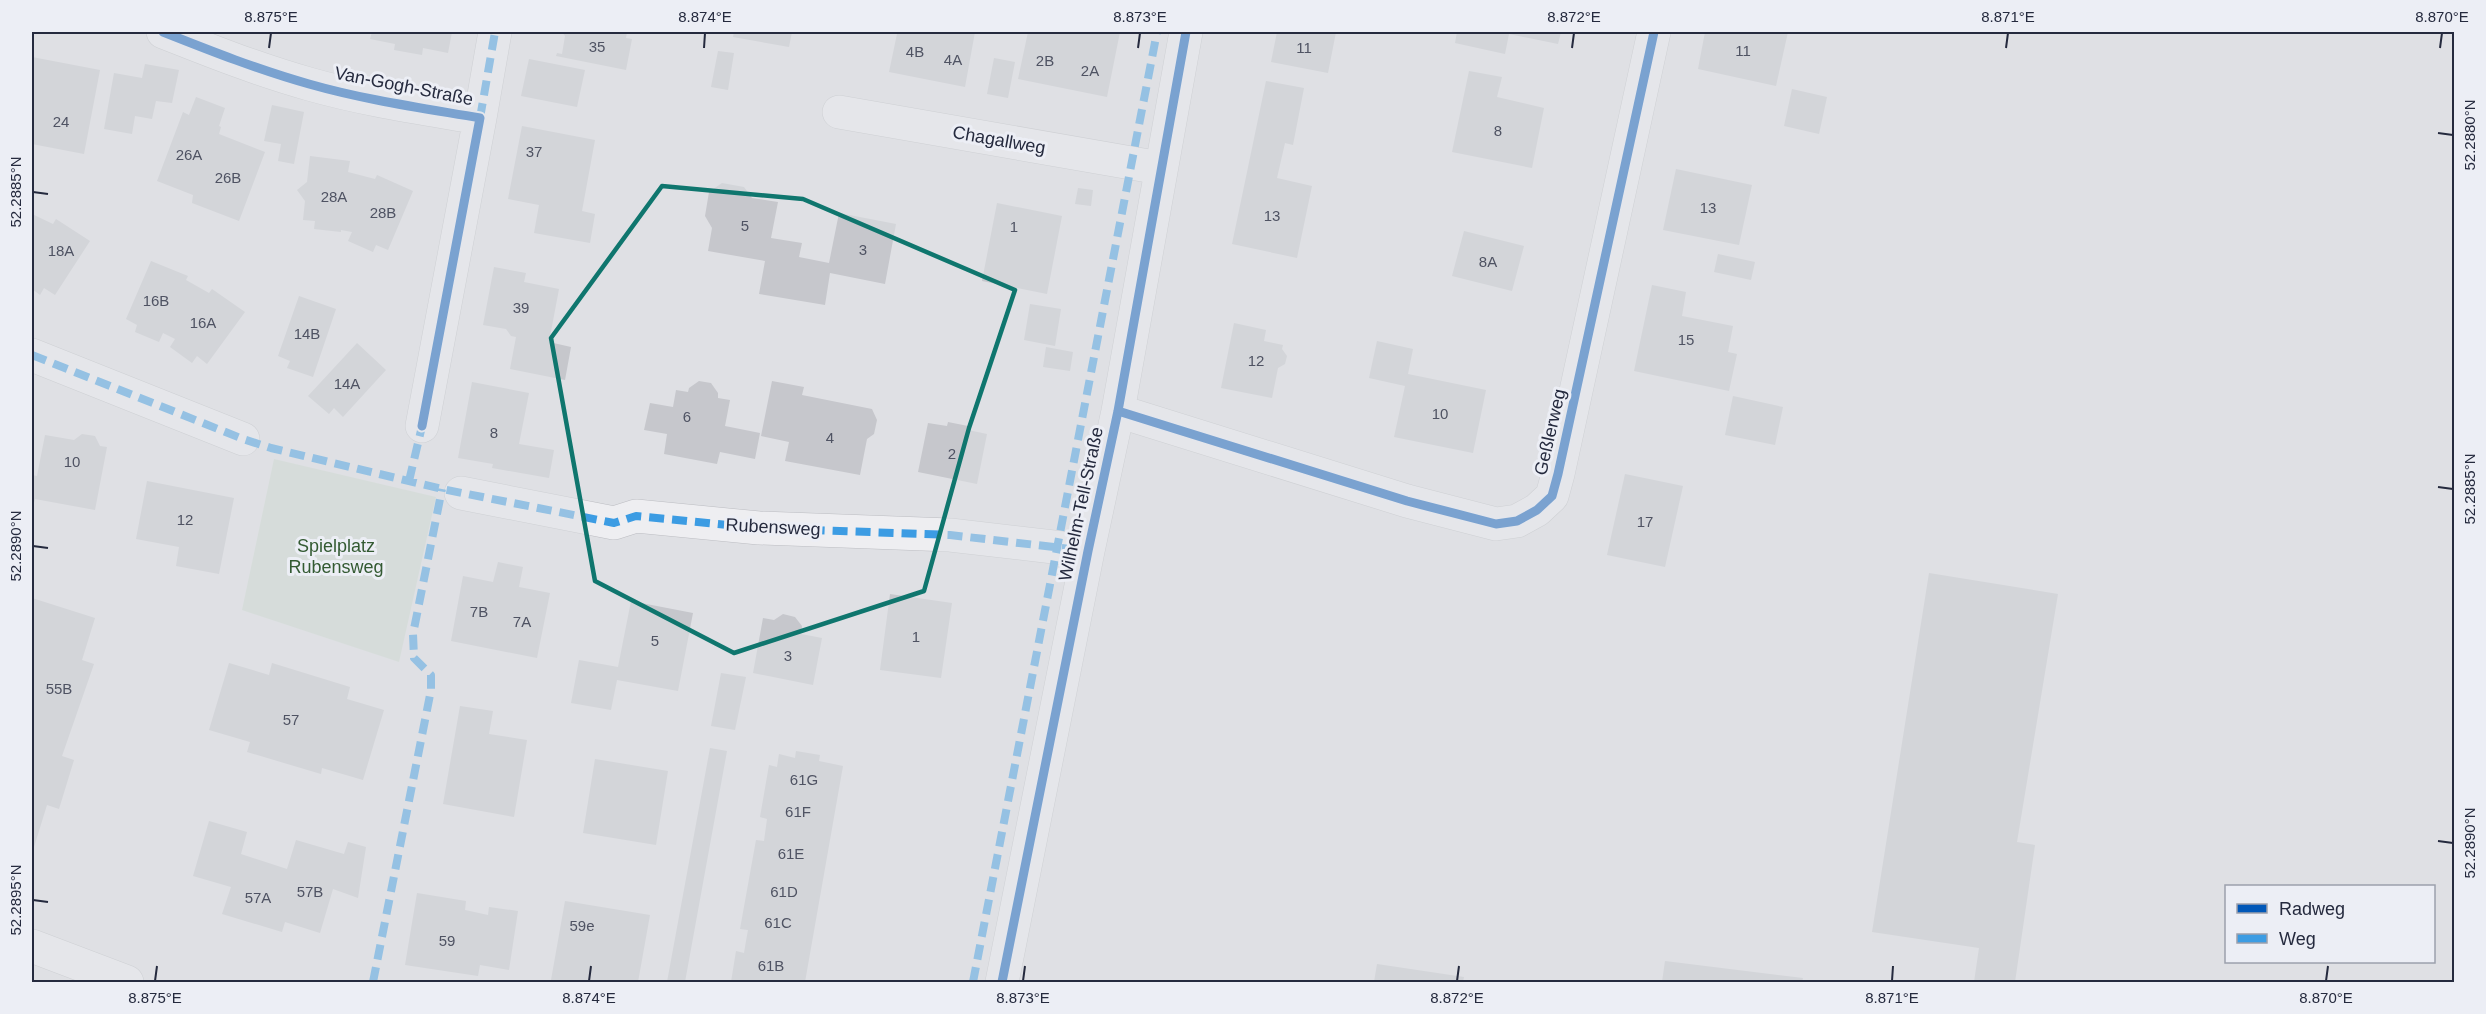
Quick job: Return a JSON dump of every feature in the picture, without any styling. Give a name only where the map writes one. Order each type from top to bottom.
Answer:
[{"type":"street","name":"Van-Gogh-Straße","points":[[163,32],[308,84],[386,103],[480,118]]},
{"type":"street","name":"Van-Gogh-Straße","points":[[422,426],[495,32]]},
{"type":"street","name":"Wilhelm-Tell-Straße","points":[[1002,982],[1118,411],[1186,32]]},
{"type":"street","name":"Geßlerweg","points":[[1118,411],[1407,501],[1496,524],[1517,521],[1537,510],[1552,496],[1558,474],[1654,32]]},
{"type":"street","name":"Chagallweg","points":[[839,111],[1160,168]]},
{"type":"street","points":[[32,355],[243,439]]},
{"type":"street","name":"Rubensweg","points":[[461,493],[614,523],[636,516],[759,528],[950,535],[1088,551]]},
{"type":"street","points":[[32,946],[127,982]]},
{"type":"highlighted area","points":[[662,186],[803,199],[1015,290],[969,428],[924,591],[734,653],[595,581],[551,338]]},
{"type":"green space","name":"Spielplatz Rubensweg","points":[[274,459],[436,497],[399,662],[242,610]]},
{"type":"building","points":[[372,32],[452,32],[448,53],[423,48],[422,55],[394,50],[395,44],[370,39]]},
{"type":"building","points":[[562,32],[627,32],[626,38],[632,39],[626,70],[556,56],[557,53],[562,54],[565,36]]},
{"type":"building","points":[[734,32],[792,32],[789,47],[733,37]]},
{"type":"building","points":[[891,32],[975,32],[965,87],[889,72],[897,34]]},
{"type":"building","points":[[1028,32],[1120,32],[1107,97],[1018,79]]},
{"type":"building","points":[[1277,32],[1336,32],[1328,73],[1271,62]]},
{"type":"building","points":[[1457,32],[1561,32],[1558,44],[1509,34],[1505,54],[1455,43]]},
{"type":"building","points":[[1705,32],[1788,32],[1776,86],[1698,69]]},
{"type":"building","points":[[718,51],[734,53],[728,90],[711,87]]},
{"type":"building","points":[[32,57],[100,70],[84,154],[32,144]]},
{"type":"building","points":[[994,58],[1015,62],[1008,98],[987,94]]},
{"type":"building","points":[[529,59],[585,70],[577,107],[521,96]]},
{"type":"building","points":[[145,64],[179,70],[172,103],[156,101],[152,119],[135,116],[132,134],[104,129],[114,73],[142,78]]},
{"type":"building","points":[[1469,71],[1502,77],[1497,97],[1544,108],[1532,168],[1452,152]]},
{"type":"building","points":[[1266,81],[1304,88],[1293,145],[1285,143],[1277,178],[1312,186],[1297,258],[1232,244]]},
{"type":"building","points":[[1792,89],[1827,97],[1819,134],[1784,126]]},
{"type":"building","points":[[196,97],[225,108],[219,134],[265,152],[239,221],[192,203],[193,195],[157,181],[183,112],[189,115]]},
{"type":"building","points":[[272,105],[304,112],[294,164],[278,161],[281,144],[264,141]]},
{"type":"building","points":[[522,126],[595,140],[582,211],[595,214],[590,243],[534,233],[539,205],[508,199]]},
{"type":"building","points":[[310,156],[350,161],[348,172],[375,179],[377,175],[413,191],[388,250],[376,245],[373,252],[348,241],[352,232],[314,229],[315,221],[303,220],[305,201],[297,190],[307,182]]},
{"type":"building","points":[[1676,169],[1752,185],[1739,245],[1663,230]]},
{"type":"building","points":[[722,183],[744,187],[752,198],[778,202],[771,238],[802,243],[799,257],[829,263],[839,213],[896,224],[885,284],[830,273],[825,305],[759,294],[765,261],[708,251],[712,228],[705,216],[709,192]]},
{"type":"building","points":[[1078,188],[1093,190],[1091,206],[1075,204]]},
{"type":"building","points":[[997,203],[1062,216],[1047,294],[982,281]]},
{"type":"building","points":[[32,214],[53,224],[56,219],[90,241],[55,295],[44,288],[40,295],[32,289]]},
{"type":"building","points":[[1464,231],[1524,246],[1512,291],[1452,276]]},
{"type":"building","points":[[1718,254],[1755,262],[1751,280],[1714,272]]},
{"type":"building","points":[[151,261],[188,276],[186,280],[209,293],[212,289],[245,312],[207,364],[197,356],[192,363],[170,347],[175,339],[163,333],[159,342],[135,332],[137,325],[126,319]]},
{"type":"building","points":[[494,267],[526,273],[524,282],[559,289],[549,342],[571,347],[565,380],[510,369],[516,337],[511,336],[506,329],[483,325]]},
{"type":"building","points":[[1652,285],[1686,292],[1682,316],[1733,326],[1728,352],[1737,354],[1729,391],[1634,371]]},
{"type":"building","points":[[299,296],[336,309],[313,377],[287,368],[290,361],[278,356]]},
{"type":"building","points":[[1030,304],[1061,309],[1055,346],[1024,340]]},
{"type":"building","points":[[1234,323],[1266,330],[1264,341],[1283,345],[1282,349],[1287,356],[1285,364],[1278,368],[1272,398],[1221,388]]},
{"type":"building","points":[[1377,341],[1413,349],[1408,374],[1486,390],[1473,453],[1394,437],[1405,386],[1369,378]]},
{"type":"building","points":[[357,343],[386,370],[343,417],[334,408],[329,414],[308,396]]},
{"type":"building","points":[[1046,347],[1073,352],[1070,371],[1043,367]]},
{"type":"building","points":[[699,381],[711,383],[718,393],[718,398],[730,400],[725,426],[760,433],[755,459],[720,452],[717,464],[664,454],[667,434],[644,430],[650,403],[673,407],[676,390],[688,392],[689,388]]},
{"type":"building","points":[[772,381],[804,387],[802,395],[872,409],[877,420],[874,434],[867,439],[860,475],[785,461],[789,442],[761,436]]},
{"type":"building","points":[[472,382],[529,393],[519,444],[554,450],[549,478],[492,468],[493,464],[458,458]]},
{"type":"building","points":[[1733,396],[1783,407],[1775,445],[1725,435]]},
{"type":"building","points":[[948,422],[968,426],[968,430],[987,434],[977,484],[918,472],[928,423],[947,426]]},
{"type":"building","points":[[82,434],[95,436],[100,446],[107,447],[95,510],[35,499],[32,510],[32,475],[37,476],[45,435],[74,440]]},
{"type":"building","points":[[1625,474],[1683,486],[1665,567],[1607,555]]},
{"type":"building","points":[[147,481],[234,498],[219,574],[176,566],[179,547],[136,539]]},
{"type":"building","points":[[498,562],[523,567],[519,587],[550,593],[537,658],[451,641],[463,576],[493,582]]},
{"type":"building","points":[[1929,573],[2058,594],[2017,842],[2035,845],[2015,982],[1974,982],[1979,948],[1872,932]]},
{"type":"building","points":[[890,594],[952,603],[941,678],[880,670]]},
{"type":"building","points":[[32,598],[95,618],[82,660],[94,664],[62,756],[74,760],[59,809],[47,805],[34,847],[32,847]]},
{"type":"building","points":[[631,601],[693,613],[678,691],[617,680],[611,710],[571,703],[579,660],[618,667]]},
{"type":"building","points":[[783,614],[795,617],[802,626],[801,634],[822,638],[813,685],[753,673],[763,618],[774,620]]},
{"type":"building","points":[[229,663],[269,675],[272,663],[350,687],[347,699],[384,710],[363,780],[322,768],[321,774],[247,752],[250,742],[209,730]]},
{"type":"building","points":[[721,673],[746,677],[735,730],[711,726]]},
{"type":"building","points":[[460,706],[493,711],[489,734],[527,740],[514,817],[443,804]]},
{"type":"building","points":[[710,748],[727,751],[685,982],[667,982]]},
{"type":"building","points":[[796,751],[820,755],[819,761],[843,766],[805,982],[731,982],[736,951],[744,953],[748,930],[740,929],[756,840],[764,841],[767,819],[760,817],[769,765],[777,767],[779,754],[795,758]]},
{"type":"building","points":[[595,759],[668,771],[656,845],[583,833]]},
{"type":"building","points":[[209,821],[247,832],[241,854],[287,869],[296,840],[344,854],[348,842],[366,847],[358,898],[333,889],[320,933],[285,922],[282,932],[222,914],[231,887],[193,876]]},
{"type":"building","points":[[417,893],[466,901],[465,910],[488,915],[489,907],[518,911],[509,970],[480,965],[478,976],[405,965]]},
{"type":"building","points":[[565,901],[650,915],[638,982],[551,980]]},
{"type":"building","points":[[1665,961],[1803,978],[1802,982],[1662,982]]},
{"type":"building","points":[[1377,964],[1464,977],[1463,982],[1374,982]]},
{"type":"marked path","points":[[480,118],[495,32]]},
{"type":"marked path","points":[[973,982],[1157,32]]},
{"type":"marked path","points":[[32,355],[271,448],[442,489],[614,523],[636,516],[759,528],[950,535],[1088,551]]},
{"type":"marked path","points":[[409,481],[423,422]]},
{"type":"marked path","points":[[373,982],[431,690],[431,675],[414,658],[413,634],[442,489]]},
{"type":"cycle path","points":[[163,32],[253,66],[330,90],[480,118],[422,426]]},
{"type":"cycle path","points":[[1002,982],[1118,411],[1186,32]]},
{"type":"cycle path","points":[[1118,411],[1407,501],[1496,524],[1517,521],[1537,510],[1552,496],[1558,474],[1654,32]]}]
